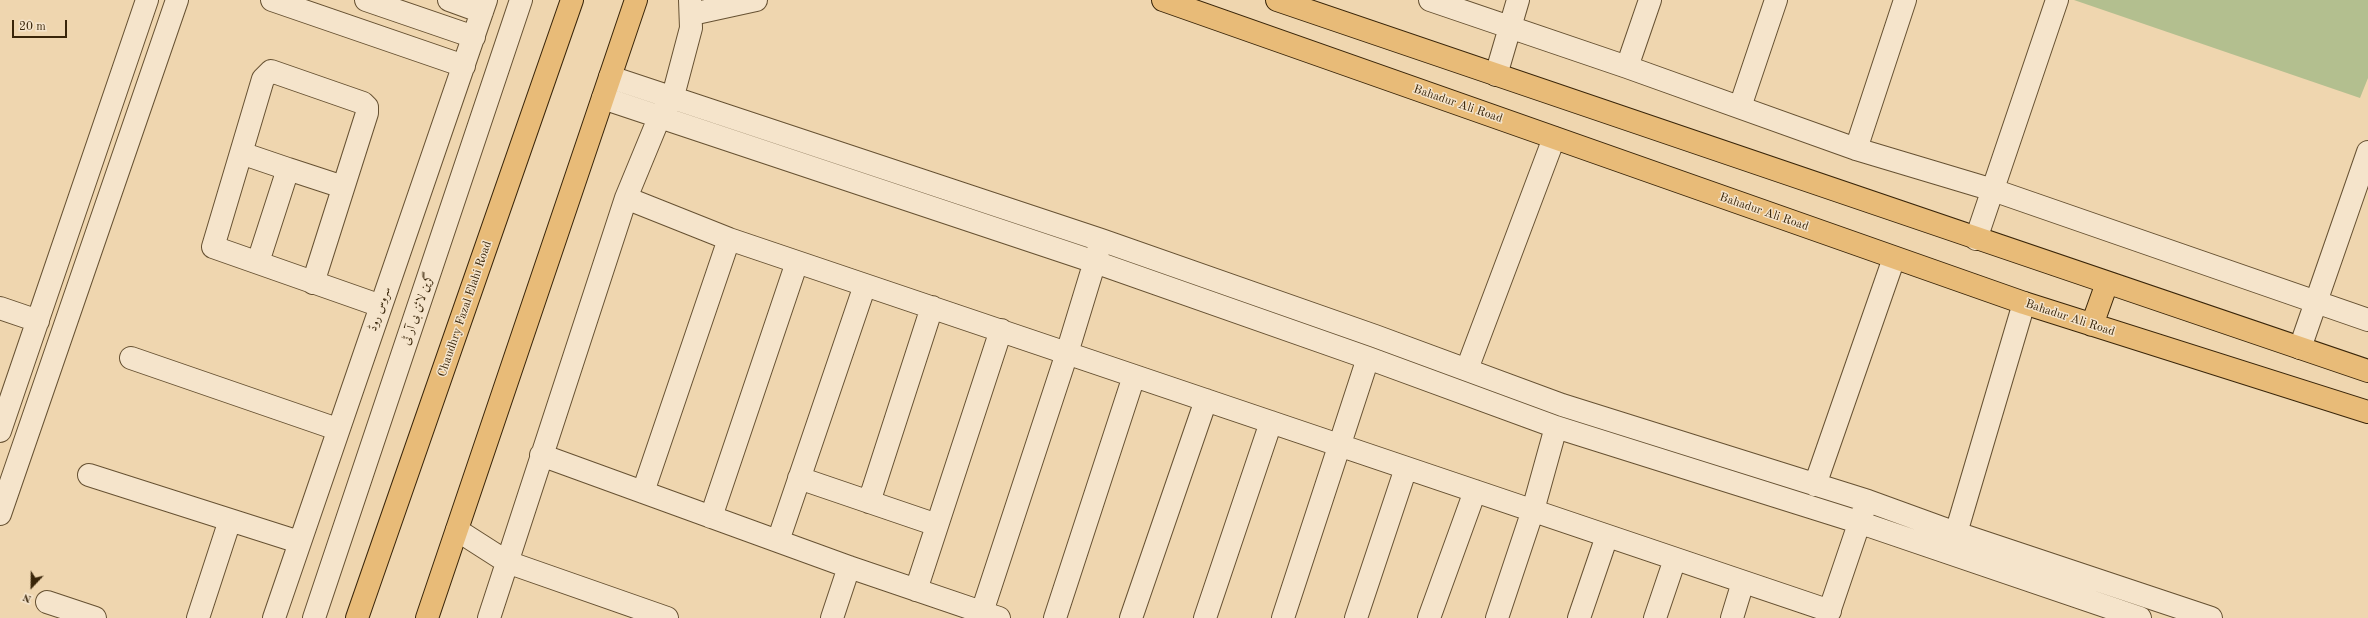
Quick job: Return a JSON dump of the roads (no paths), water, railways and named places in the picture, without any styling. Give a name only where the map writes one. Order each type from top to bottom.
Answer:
[{"type":"main road","name":"Chaudhry Fazal Elahi Road","points":[[357,618],[572,0]]},
{"type":"main road","points":[[427,618],[636,0]]},
{"type":"main road","name":"Bahadur Ali Road","points":[[1163,0],[2024,303],[2368,412]]},
{"type":"main road","points":[[1277,0],[1976,239],[2368,371]]},
{"type":"main road","points":[[2092,325],[2107,283]]},
{"type":"street","points":[[0,431],[147,0]]},
{"type":"street","points":[[0,514],[177,0]]},
{"type":"street","points":[[272,0],[464,66]]},
{"type":"street","points":[[366,0],[474,37]]},
{"type":"street","points":[[449,0],[484,6]]},
{"type":"street","name":"گرین لائن بی آر ٹی","points":[[314,618],[521,0]]},
{"type":"street","points":[[489,618],[626,198],[658,118],[673,96],[691,28],[691,7],[756,0]]},
{"type":"street","points":[[1430,0],[1627,67],[1856,149],[1993,190],[2368,320]]},
{"type":"street","points":[[1496,75],[1518,0]]},
{"type":"street","points":[[1627,67],[1650,0]]},
{"type":"street","points":[[1740,107],[1776,0]]},
{"type":"street","points":[[1856,149],[1905,0]]},
{"type":"street","points":[[1976,239],[2057,0]]},
{"type":"street","name":"سروس روڈ","points":[[274,618],[337,429],[484,6]]},
{"type":"street","points":[[313,283],[367,113],[366,107],[363,103],[271,71],[264,79],[212,247],[258,262],[313,283],[381,306]]},
{"type":"street","points":[[610,77],[673,96],[1101,240],[1467,369],[1562,405],[1868,501],[2172,612],[2211,618]]},
{"type":"street","points":[[603,98],[658,118],[1095,262],[1368,358],[1556,427],[1858,522],[2140,618]]},
{"type":"street","points":[[1467,369],[1554,138]]},
{"type":"street","points":[[2300,348],[2317,302],[2360,203],[2368,152]]},
{"type":"street","points":[[241,153],[343,187]]},
{"type":"street","points":[[258,262],[288,169]]},
{"type":"street","points":[[626,198],[730,239],[1675,558],[1828,614],[1858,522],[1868,501]]},
{"type":"street","points":[[643,492],[730,239]]},
{"type":"street","points":[[541,455],[849,567],[990,615],[1101,240]]},
{"type":"street","points":[[1815,485],[1894,258]]},
{"type":"street","points":[[711,517],[797,262]]},
{"type":"street","points":[[778,541],[865,285]]},
{"type":"street","points":[[1956,533],[2024,303]]},
{"type":"street","points":[[869,502],[932,307]]},
{"type":"street","points":[[0,308],[38,321]]},
{"type":"street","points":[[916,590],[1001,330]]},
{"type":"street","points":[[131,358],[337,429]]},
{"type":"street","points":[[1283,618],[1338,445],[1368,358]]},
{"type":"street","points":[[1055,618],[1134,376]]},
{"type":"street","points":[[1130,618],[1206,400]]},
{"type":"street","points":[[1205,618],[1271,422]]},
{"type":"street","points":[[1497,618],[1533,510],[1556,427]]},
{"type":"street","points":[[1356,618],[1406,468]]},
{"type":"street","points":[[89,475],[299,542]]},
{"type":"street","points":[[799,478],[937,525]]},
{"type":"street","points":[[1429,618],[1475,491]]},
{"type":"street","points":[[198,618],[230,520]]},
{"type":"street","points":[[457,530],[507,562],[667,618]]},
{"type":"street","points":[[1579,618],[1607,536]]},
{"type":"street","points":[[1655,618],[1675,558]]},
{"type":"street","points":[[832,618],[849,567]]},
{"type":"street","points":[[1734,617],[1743,582]]},
{"type":"street","points":[[47,602],[95,618]]}]
